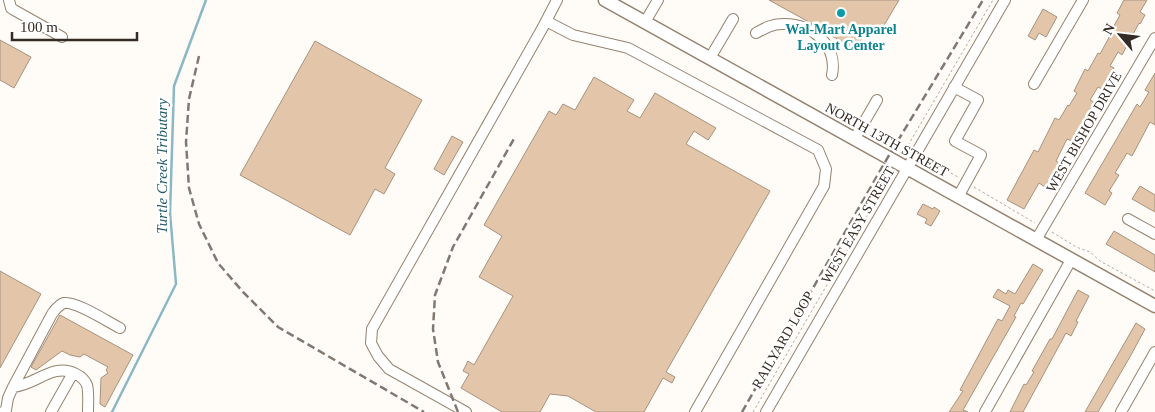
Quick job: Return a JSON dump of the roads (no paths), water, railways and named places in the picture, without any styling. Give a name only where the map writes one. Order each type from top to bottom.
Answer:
[{"type":"main road","name":"NORTH 13TH STREET","points":[[606,0],[1155,306]]},
{"type":"street","points":[[9,0],[11,8],[62,37]]},
{"type":"street","points":[[466,412],[389,369],[378,356],[371,343],[372,329],[557,0]]},
{"type":"street","points":[[645,22],[658,0]]},
{"type":"street","name":"WEST EASY STREET","points":[[766,412],[1005,0]]},
{"type":"street","points":[[1034,84],[1083,0]]},
{"type":"street","points":[[710,58],[733,18]]},
{"type":"street","points":[[546,21],[574,36],[628,48],[818,150],[826,169],[824,186],[695,412]]},
{"type":"street","points":[[756,33],[770,26],[782,24],[795,25],[810,30],[828,47],[834,65],[832,76]]},
{"type":"street","name":"WEST BISHOP DRIVE","points":[[1036,240],[1155,38]]},
{"type":"street","points":[[954,87],[978,100],[956,141],[981,155],[958,197]]},
{"type":"street","points":[[855,138],[877,100]]},
{"type":"street","points":[[1128,219],[1155,234]]},
{"type":"street","points":[[985,412],[1071,260]]},
{"type":"street","points":[[6,411],[8,398],[13,387],[58,306],[64,303],[75,305],[120,328]]},
{"type":"street","points":[[1121,412],[1155,352]]},
{"type":"street","points":[[13,387],[21,386],[56,371],[73,372],[87,384],[88,412]]},
{"type":"street","points":[[52,412],[73,372]]},
{"type":"waterway","name":"Turtle Creek Tributary","points":[[112,412],[176,284],[170,213],[174,86],[206,0]]},
{"type":"railway","points":[[742,412],[888,157],[983,0]]},
{"type":"railway","points":[[199,56],[189,99],[186,142],[189,188],[199,224],[218,263],[243,292],[278,327],[424,412]]},
{"type":"railway","points":[[458,412],[438,362],[433,329],[435,295],[453,247],[515,137]]},
{"type":"place","name":"Wal-Mart Apparel Layout Center","points":[[841,13]]}]
